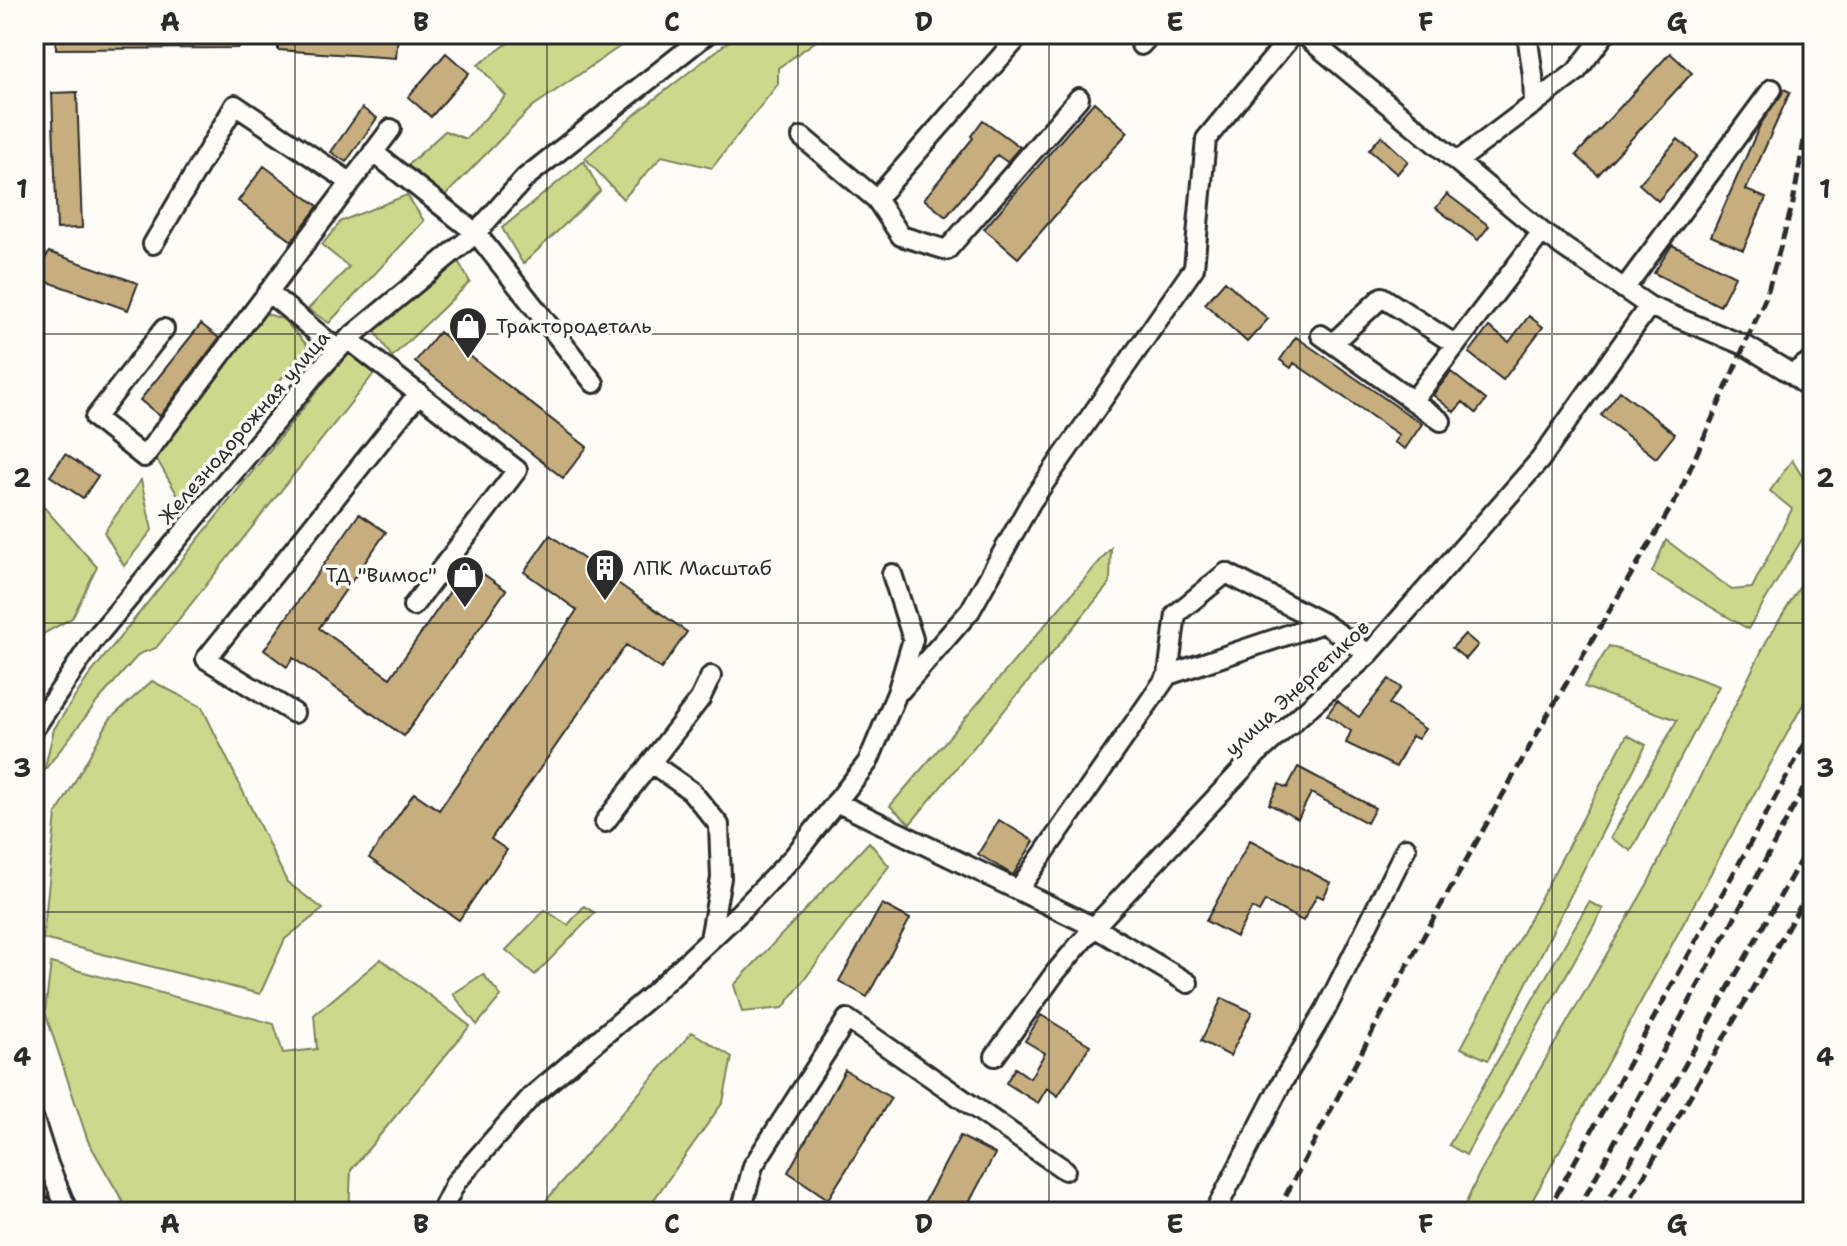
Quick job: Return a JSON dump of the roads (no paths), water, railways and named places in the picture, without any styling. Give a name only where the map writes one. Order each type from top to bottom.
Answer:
[{"type":"street","name":"Железнодорожная улица","points":[[34,729],[93,641],[300,391],[343,344],[476,233],[525,178],[707,34]]},
{"type":"street","points":[[876,199],[1021,34]]},
{"type":"street","points":[[897,693],[970,611],[1031,502],[1194,268],[1206,139],[1293,34]]},
{"type":"street","points":[[1303,34],[1542,232],[1649,306],[1746,346],[1792,374],[1813,391]]},
{"type":"street","points":[[1527,34],[1534,104]]},
{"type":"street","points":[[1458,161],[1576,72],[1605,34]]},
{"type":"street","points":[[1624,289],[1772,89]]},
{"type":"street","points":[[802,137],[876,199],[901,236],[947,250],[1079,98]]},
{"type":"street","points":[[153,244],[235,105],[350,182]]},
{"type":"street","points":[[164,329],[95,418],[144,457],[391,129]]},
{"type":"street","points":[[373,152],[476,233],[594,383]]},
{"type":"street","points":[[1413,401],[1542,232]]},
{"type":"street","points":[[268,292],[419,393],[517,470],[413,606]]},
{"type":"street","points":[[1441,421],[1327,339],[1382,297],[1456,345]]},
{"type":"street","name":"улица Энергетиков","points":[[995,1056],[1055,973],[1094,927],[1257,754],[1369,654],[1540,460],[1649,306]]},
{"type":"street","points":[[1792,374],[1813,359]]},
{"type":"street","points":[[294,713],[206,659],[419,393]]},
{"type":"street","points":[[1018,890],[1168,675],[1176,614],[1226,573],[1323,623],[1369,654]]},
{"type":"street","points":[[441,1212],[456,1182],[531,1097],[649,997],[794,856],[868,762],[897,693],[913,639],[892,574]]},
{"type":"street","points":[[1168,675],[1323,623]]},
{"type":"street","points":[[605,822],[700,699],[711,676]]},
{"type":"street","points":[[651,763],[691,791],[719,825],[721,878],[710,939]]},
{"type":"street","points":[[836,802],[1094,927],[1188,983]]},
{"type":"street","points":[[1215,1212],[1280,1086],[1326,1009],[1406,848]]},
{"type":"street","points":[[741,1212],[753,1166],[847,1019],[1065,1170]]},
{"type":"street","points":[[34,1120],[68,1212]]},
{"type":"street","points":[[34,1201],[50,1212]]},
{"type":"railway","points":[[1277,1212],[1406,968],[1544,721],[1679,494],[1766,297],[1793,203],[1813,89]]},
{"type":"railway","points":[[1547,1212],[1813,729]]},
{"type":"railway","points":[[1577,1212],[1813,771]]},
{"type":"railway","points":[[1602,1212],[1813,838]]},
{"type":"railway","points":[[1623,1212],[1813,884]]},
{"type":"place","name":"Трактородеталь","points":[[468,360]]},
{"type":"place","name":"ЛПК Масштаб","points":[[605,602]]},
{"type":"place","name":"ТД \"Вимос\"","points":[[465,609]]}]
